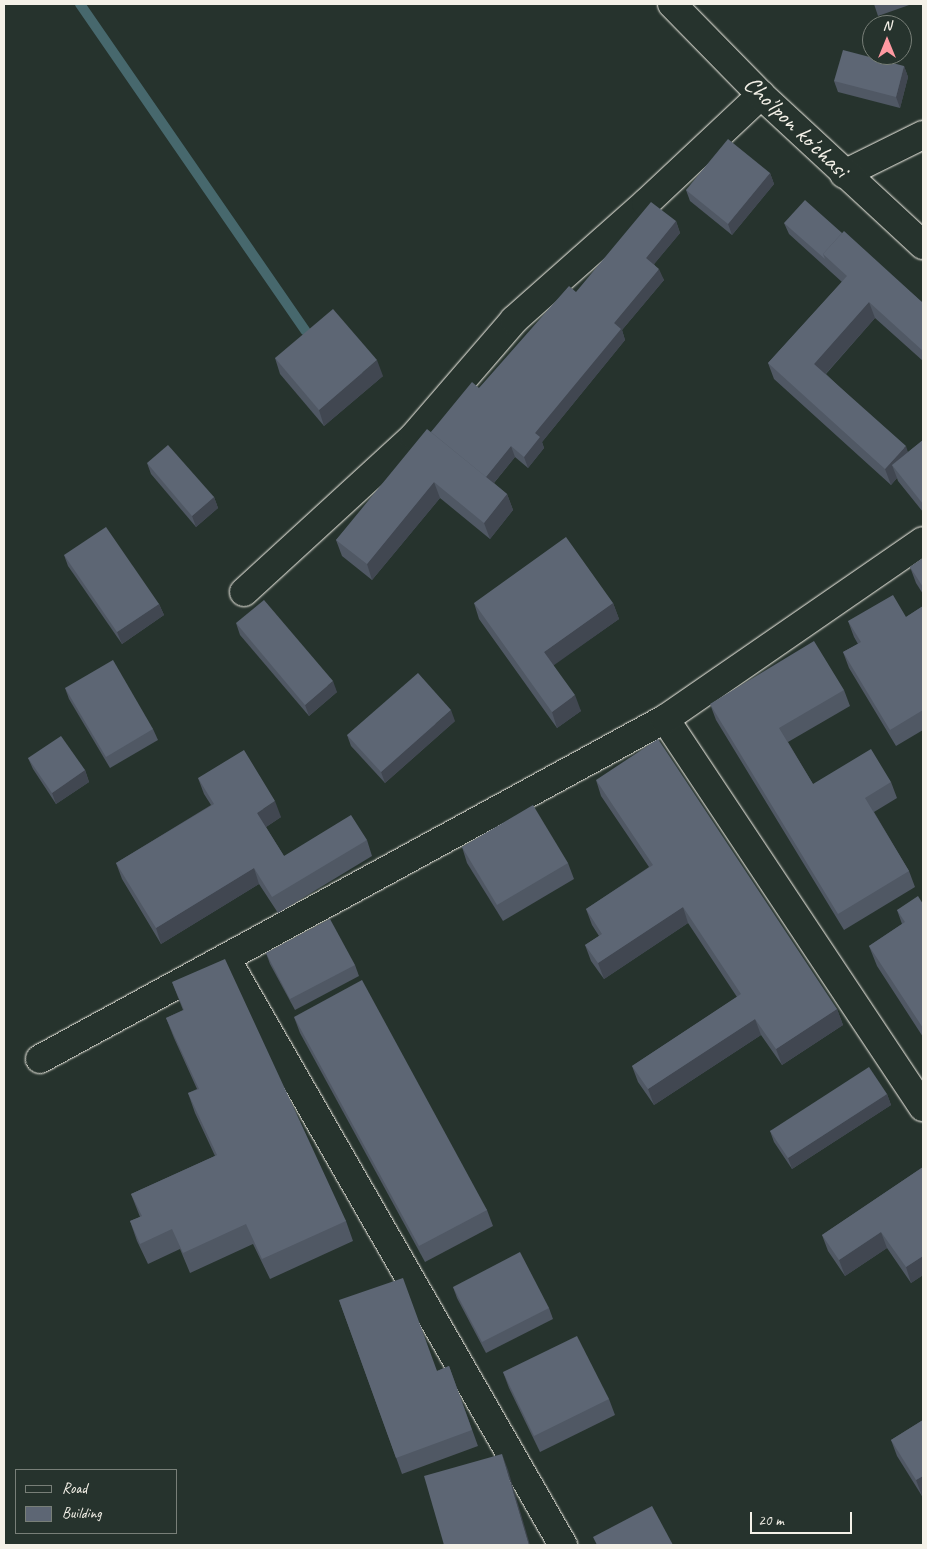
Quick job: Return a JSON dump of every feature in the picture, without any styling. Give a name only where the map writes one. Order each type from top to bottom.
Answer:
[{"type":"street","name":"Cho'lpon ko'chasi","points":[[672,4],[761,95],[844,174],[923,245]]},
{"type":"street","points":[[244,592],[414,436],[514,320],[646,202],[761,95]]},
{"type":"street","points":[[844,174],[923,135]]},
{"type":"street","points":[[40,1059],[227,960],[665,719],[923,540]]},
{"type":"street","points":[[665,719],[923,1107]]},
{"type":"street","points":[[227,960],[563,1545]]},
{"type":"building","points":[[843,50],[862,55],[862,65],[904,66],[896,97],[834,81]]},
{"type":"building","points":[[728,139],[770,173],[728,224],[686,190]]},
{"type":"building","points":[[805,200],[842,233],[823,254],[825,259],[784,223]]},
{"type":"building","points":[[651,202],[676,221],[646,258],[659,269],[614,323],[621,329],[535,433],[540,437],[524,457],[511,446],[486,477],[431,432],[472,382],[479,388],[569,286],[576,292]]},
{"type":"building","points":[[844,231],[923,303],[923,351],[869,302],[814,364],[906,446],[885,469],[768,363],[847,276],[823,254]]},
{"type":"building","points":[[333,309],[377,360],[319,410],[275,358]]},
{"type":"building","points":[[427,429],[507,494],[484,523],[434,482],[367,564],[336,540]]},
{"type":"building","points":[[923,440],[923,504],[892,465]]},
{"type":"building","points":[[168,445],[214,497],[192,516],[147,463]]},
{"type":"building","points":[[106,527],[159,604],[117,632],[64,555]]},
{"type":"building","points":[[566,537],[613,603],[544,652],[575,695],[552,712],[474,603]]},
{"type":"building","points":[[923,558],[923,587],[910,567]]},
{"type":"building","points":[[893,595],[906,617],[923,606],[923,710],[890,730],[843,652],[861,642],[848,621]]},
{"type":"building","points":[[264,600],[333,681],[305,705],[236,623]]},
{"type":"building","points":[[814,641],[844,690],[779,728],[813,784],[871,749],[891,782],[865,798],[909,871],[838,914],[710,704]]},
{"type":"building","points":[[113,660],[153,729],[106,757],[65,688]]},
{"type":"building","points":[[418,673],[451,710],[381,772],[347,735]]},
{"type":"building","points":[[61,736],[85,770],[52,793],[28,758]]},
{"type":"building","points":[[658,739],[837,1009],[776,1049],[755,1019],[648,1089],[632,1066],[741,994],[683,907],[598,963],[585,945],[602,934],[586,909],[653,865],[596,780]]},
{"type":"building","points":[[244,750],[275,801],[257,813],[284,856],[351,815],[367,840],[272,897],[254,868],[156,928],[116,863],[214,804],[198,778]]},
{"type":"building","points":[[533,805],[568,863],[497,905],[462,847]]},
{"type":"building","points":[[918,896],[923,904],[923,1028],[869,946],[905,922],[897,910]]},
{"type":"building","points":[[330,919],[355,965],[290,999],[266,953]]},
{"type":"building","points":[[225,959],[346,1221],[262,1259],[246,1224],[183,1253],[172,1229],[140,1244],[130,1221],[142,1216],[131,1194],[217,1155],[188,1093],[199,1089],[166,1018],[184,1010],[172,982]]},
{"type":"building","points":[[362,980],[487,1210],[419,1246],[294,1017]]},
{"type":"building","points":[[869,1067],[887,1094],[788,1158],[770,1131]]},
{"type":"building","points":[[923,1167],[923,1256],[906,1267],[881,1232],[839,1260],[822,1235]]},
{"type":"building","points":[[520,1252],[549,1308],[482,1342],[453,1287]]},
{"type":"building","points":[[403,1278],[437,1371],[449,1366],[472,1430],[396,1458],[339,1300]]},
{"type":"building","points":[[577,1336],[609,1399],[534,1436],[503,1372]]},
{"type":"building","points":[[923,1420],[923,1476],[916,1480],[891,1440]]},
{"type":"building","points":[[502,1454],[529,1545],[444,1545],[424,1476]]},
{"type":"building","points":[[652,1506],[673,1545],[597,1545],[593,1537]]},
{"type":"waterway","points":[[80,4],[306,331]]}]
